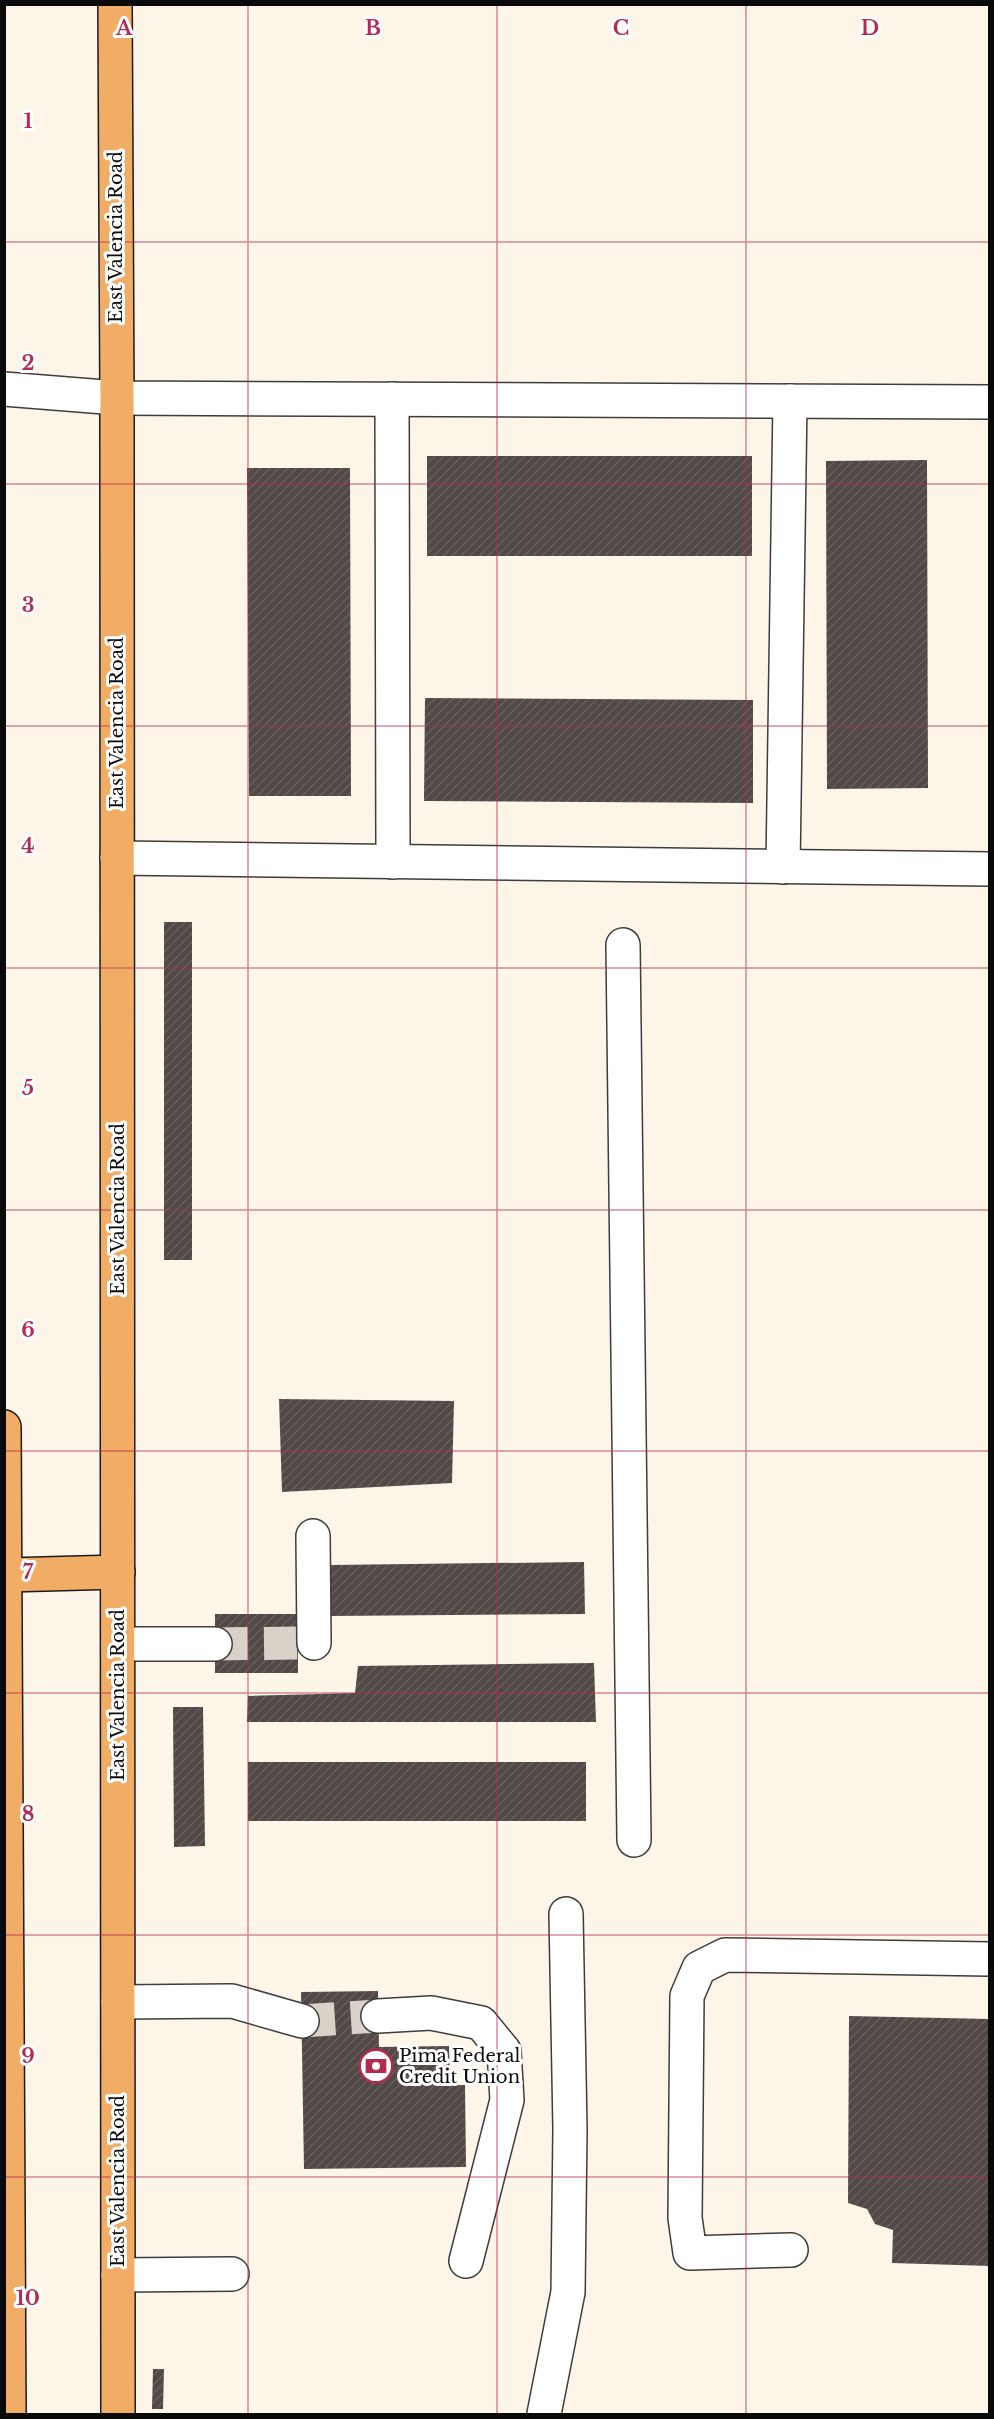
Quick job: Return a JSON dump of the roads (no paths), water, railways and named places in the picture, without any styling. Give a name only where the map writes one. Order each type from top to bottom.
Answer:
[{"type":"main road","name":"East Valencia Road","points":[[114,4],[117,398],[118,2415]]},
{"type":"main road","points":[[4,1427],[7,1575],[6,1983],[9,2415]]},
{"type":"main road","points":[[7,1575],[118,1572]]},
{"type":"street","points":[[4,389],[117,398],[990,402]]},
{"type":"street","points":[[392,399],[393,861]]},
{"type":"street","points":[[783,867],[790,401]]},
{"type":"street","points":[[117,858],[990,869]]},
{"type":"street","points":[[623,945],[634,1840]]},
{"type":"street","points":[[313,1536],[314,1642]]},
{"type":"street","points":[[118,1644],[215,1644]]},
{"type":"street","points":[[544,2415],[568,2292],[570,2129],[567,1914]]},
{"type":"street","points":[[791,2250],[690,2253],[685,2218],[687,1996],[699,1968],[725,1955],[990,1959]]},
{"type":"street","points":[[118,2002],[232,2001],[302,2021]]},
{"type":"street","points":[[378,2016],[431,2013],[481,2023],[504,2051],[507,2100],[466,2261]]},
{"type":"street","points":[[118,2275],[232,2274]]},
{"type":"tunnel","points":[[215,1644],[298,1643]]},
{"type":"tunnel","points":[[302,2021],[378,2016]]},
{"type":"place","name":"Pima Federal Credit Union","points":[[376,2066]]}]
